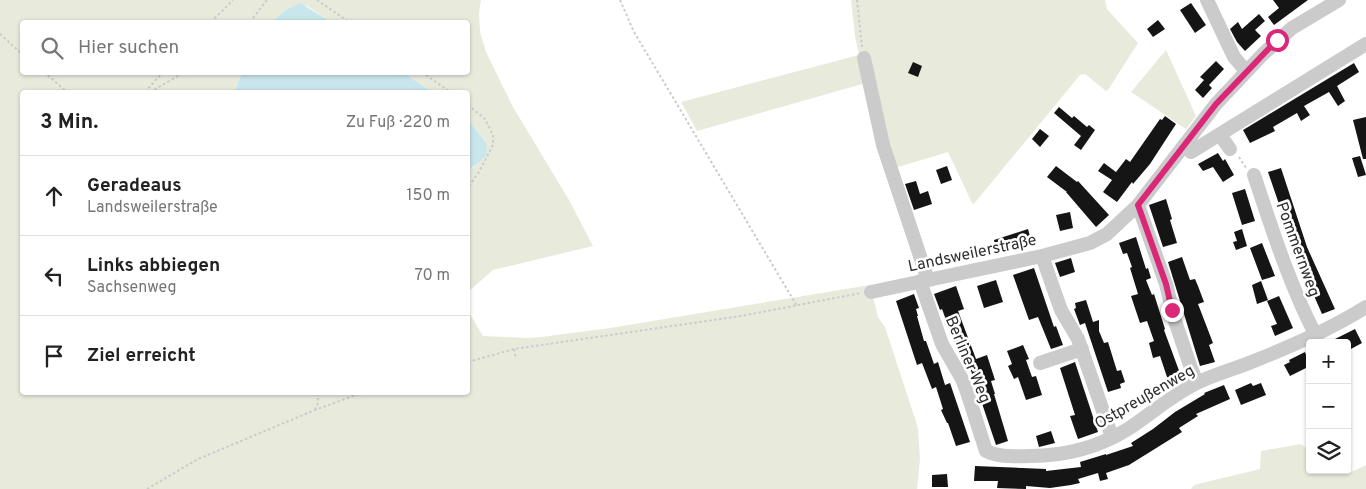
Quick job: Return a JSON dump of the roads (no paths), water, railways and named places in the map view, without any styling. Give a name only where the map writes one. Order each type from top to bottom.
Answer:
[{"type":"street","points":[[1207,0],[1234,57],[1246,71]]},
{"type":"street","name":"Landsweilerstraße","points":[[871,292],[1042,256],[1090,243],[1107,234],[1138,205],[1201,122],[1246,71],[1292,28],[1339,0]]},
{"type":"street","points":[[1191,152],[1366,44]]},
{"type":"street","name":"Berliner Weg","points":[[864,58],[883,146],[942,344],[962,379],[986,451]]},
{"type":"street","points":[[1220,135],[1230,149]]},
{"type":"street","name":"Pommernweg","points":[[1254,175],[1289,274],[1315,334]]},
{"type":"street","points":[[1138,205],[1166,284],[1175,321],[1197,382]]},
{"type":"street","points":[[1042,256],[1061,310],[1078,339],[1112,437]]},
{"type":"street","name":"Ostpreußenweg","points":[[986,451],[993,455],[1003,456],[1060,454],[1112,437],[1197,382],[1255,361],[1315,334],[1366,306]]},
{"type":"street","points":[[1040,363],[1082,350]]},
{"type":"water","points":[[300,3],[329,20],[274,20],[284,11]]},
{"type":"water","points":[[241,75],[407,75],[429,90],[235,90]]},
{"type":"water","points":[[470,122],[486,143],[487,155],[470,169]]}]
